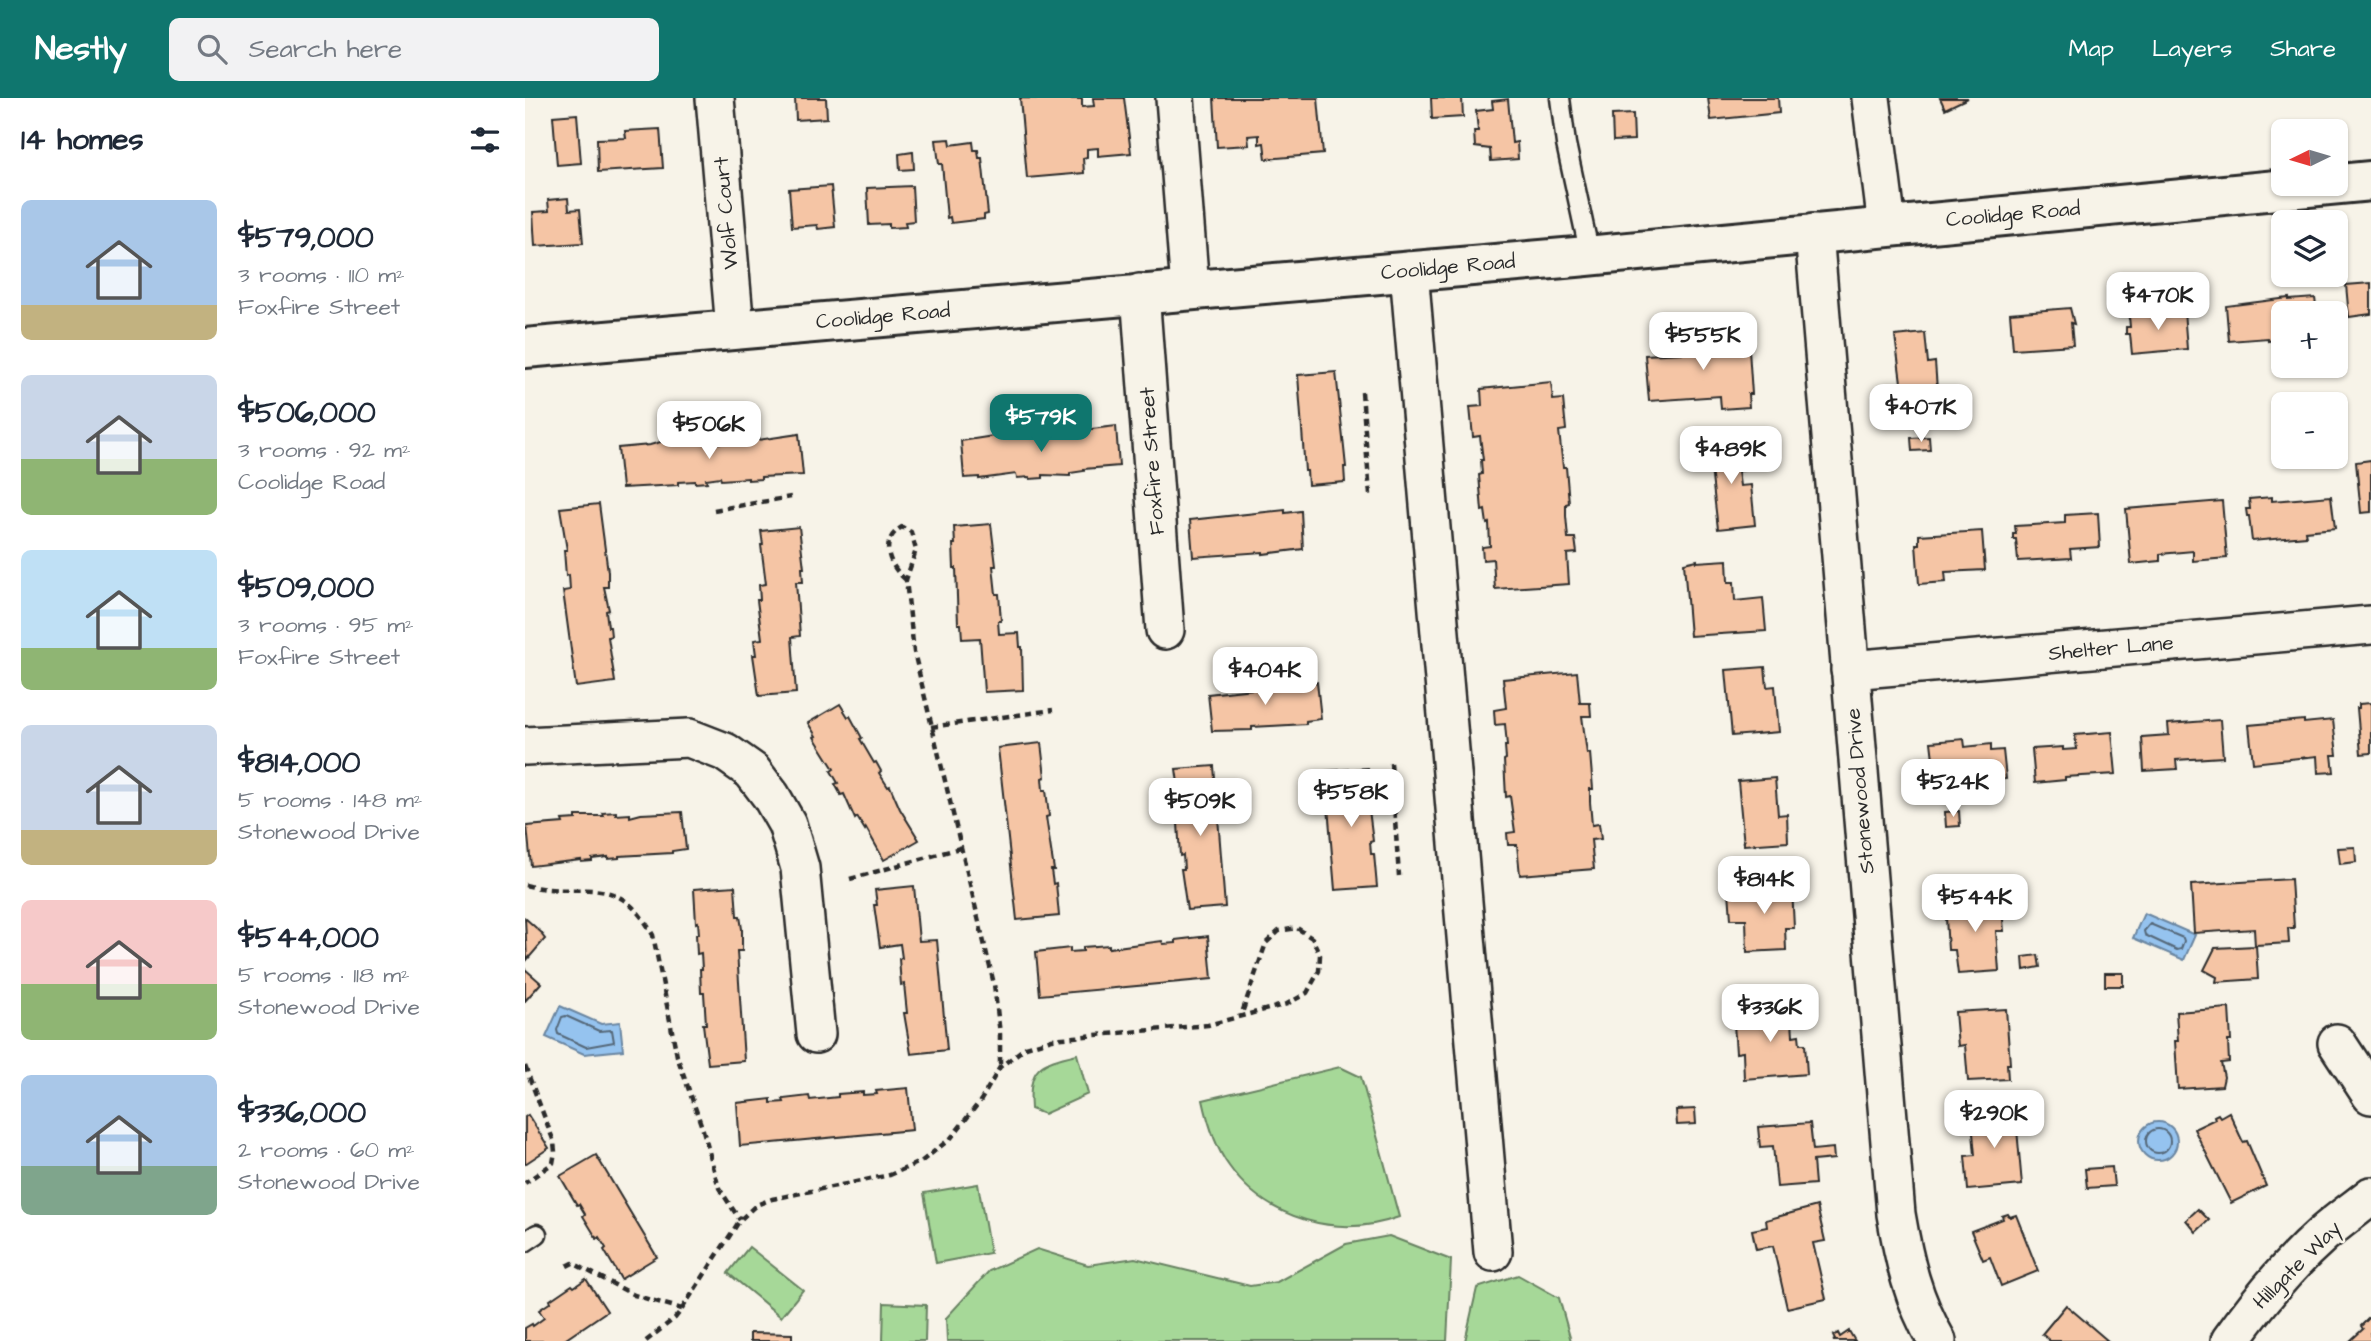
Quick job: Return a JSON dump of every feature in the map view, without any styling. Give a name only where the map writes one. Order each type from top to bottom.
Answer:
[{"type":"street","name":"Wolf Court","points":[[715,98],[735,329]]},
{"type":"street","points":[[1175,98],[1190,289]]},
{"type":"street","points":[[1871,98],[1887,226]]},
{"type":"street","name":"Coolidge Road","points":[[525,348],[1590,255],[2371,181]]},
{"type":"street","name":"Stonewood Drive","points":[[1814,233],[1896,1214],[1906,1269],[1919,1308],[1937,1341]]},
{"type":"street","points":[[1409,271],[1493,1252]]},
{"type":"street","name":"Foxfire Street","points":[[1140,293],[1165,630]]},
{"type":"street","name":"Shelter Lane","points":[[1850,670],[2371,625]]},
{"type":"street","points":[[525,746],[689,738],[725,752],[752,771],[787,824],[800,868],[816,1034]]},
{"type":"street","points":[[2337,1043],[2371,1095]]},
{"type":"street","name":"Hillgate Way","points":[[2230,1341],[2250,1313],[2291,1266],[2323,1234],[2371,1196]]},
{"type":"lane","points":[[1560,98],[1566,145],[1590,255]]},
{"type":"path","points":[[1362,392],[1370,495]]},
{"type":"path","points":[[713,510],[791,497]]},
{"type":"path","points":[[906,580],[895,570],[888,558],[889,542],[895,531],[902,527],[911,532],[916,550],[906,580],[914,652],[993,984],[1000,1034],[1000,1068]]},
{"type":"path","points":[[930,727],[1053,710]]},
{"type":"path","points":[[1391,763],[1399,876]]},
{"type":"path","points":[[850,879],[960,848]]},
{"type":"path","points":[[525,885],[536,888],[599,890],[631,904],[643,919],[653,935],[677,1056],[703,1130],[719,1188],[740,1220]]},
{"type":"path","points":[[646,1341],[675,1318],[740,1220],[756,1205],[772,1199],[890,1175],[922,1161],[951,1138],[981,1100],[1000,1068],[1026,1047],[1052,1039],[1208,1025],[1287,1004],[1307,993],[1319,971],[1320,955],[1312,938],[1297,928],[1279,931],[1266,943],[1241,1016]]},
{"type":"path","points":[[525,1066],[554,1142],[555,1152],[553,1163],[525,1183]]},
{"type":"path","points":[[568,1266],[573,1264],[634,1295],[682,1309]]},
{"type":"green space","points":[[1077,1054],[1088,1094],[1044,1114],[1031,1109],[1032,1084],[1039,1069],[1053,1060]]},
{"type":"green space","points":[[1340,1067],[1361,1077],[1399,1217],[1352,1226],[1329,1225],[1284,1212],[1245,1185],[1224,1159],[1213,1134],[1203,1100]]},
{"type":"green space","points":[[978,1184],[990,1253],[936,1263],[924,1193]]},
{"type":"green space","points":[[1389,1236],[1451,1260],[1447,1341],[947,1341],[946,1318],[989,1271],[1037,1249],[1088,1265],[1135,1258],[1250,1286],[1277,1282],[1346,1244]]},
{"type":"green space","points":[[749,1247],[803,1290],[781,1317],[728,1273]]},
{"type":"green space","points":[[1518,1275],[1559,1298],[1571,1341],[1465,1341],[1477,1288]]},
{"type":"green space","points":[[884,1303],[926,1305],[925,1341],[883,1341]]},
{"type":"water","points":[[2144,913],[2195,935],[2184,960],[2133,938]]},
{"type":"water","points":[[560,1006],[601,1024],[620,1022],[623,1050],[584,1054],[546,1037]]},
{"type":"water","points":[[2158,1122],[2172,1127],[2177,1141],[2172,1155],[2158,1160],[2144,1155],[2139,1141],[2144,1127]]},
{"type":"building","points":[[795,98],[826,98],[827,118],[796,120]]},
{"type":"building","points":[[1020,98],[1082,99],[1082,107],[1094,106],[1093,98],[1124,98],[1131,153],[1098,156],[1098,148],[1087,149],[1087,157],[1083,158],[1084,173],[1027,178]]},
{"type":"building","points":[[1214,98],[1318,98],[1323,154],[1266,159],[1264,143],[1259,144],[1259,135],[1248,136],[1249,145],[1217,147]]},
{"type":"building","points":[[1431,98],[1462,98],[1463,117],[1432,119]]},
{"type":"building","points":[[1708,98],[1778,98],[1779,113],[1711,120]]},
{"type":"building","points":[[1940,98],[1968,98],[1945,109]]},
{"type":"building","points":[[1508,99],[1512,143],[1517,142],[1518,159],[1491,161],[1490,149],[1475,147],[1474,131],[1478,131],[1476,111],[1493,109],[1492,101]]},
{"type":"building","points":[[577,114],[581,163],[557,165],[553,116]]},
{"type":"building","points":[[1633,114],[1634,140],[1613,141],[1612,115]]},
{"type":"building","points":[[660,129],[663,168],[598,172],[597,139],[626,138],[625,131]]},
{"type":"building","points":[[950,139],[951,145],[973,142],[974,150],[978,150],[979,158],[982,158],[988,214],[984,215],[984,219],[951,223],[950,217],[947,218],[942,164],[939,164],[936,140]]},
{"type":"building","points":[[913,152],[914,169],[900,170],[899,154]]},
{"type":"building","points":[[831,186],[835,227],[792,227],[789,189]]},
{"type":"building","points":[[912,186],[914,221],[905,222],[906,227],[869,225],[867,188]]},
{"type":"building","points":[[568,198],[569,210],[580,209],[583,243],[535,246],[533,212],[549,211],[548,200]]},
{"type":"building","points":[[2371,283],[2371,314],[2349,317],[2348,285]]},
{"type":"building","points":[[2289,298],[2315,298],[2315,301],[2271,301],[2271,341],[2268,341],[2268,338],[2229,341],[2226,306]]},
{"type":"building","points":[[2070,308],[2074,324],[2071,323],[2073,345],[2013,349],[2010,313]]},
{"type":"building","points":[[2184,311],[2187,349],[2132,354],[2130,334],[2126,334],[2126,327],[2130,327],[2129,316]]},
{"type":"building","points":[[1925,333],[1928,363],[1935,362],[1939,417],[1919,419],[1919,423],[1915,424],[1915,420],[1903,421],[1895,336]]},
{"type":"building","points":[[1748,335],[1752,394],[1748,394],[1749,407],[1721,409],[1720,396],[1649,401],[1645,355],[1682,353],[1682,344],[1713,342],[1713,338]]},
{"type":"building","points":[[1336,372],[1346,467],[1345,482],[1308,485],[1298,375]]},
{"type":"building","points":[[1551,382],[1553,400],[1563,399],[1566,430],[1559,431],[1563,467],[1566,467],[1568,538],[1575,538],[1577,553],[1567,554],[1569,584],[1495,589],[1493,559],[1483,560],[1482,547],[1490,546],[1489,523],[1487,524],[1485,510],[1482,511],[1479,475],[1482,474],[1483,460],[1480,436],[1473,437],[1470,407],[1482,406],[1481,389]]},
{"type":"building","points":[[1116,426],[1119,466],[1084,469],[1070,473],[1070,476],[1043,475],[1043,478],[1030,479],[1017,478],[1016,474],[979,479],[964,478],[961,441],[1000,435],[1000,438],[1028,435],[1027,433],[1055,433],[1055,430],[1066,429],[1066,432]]},
{"type":"building","points":[[799,434],[803,475],[748,480],[721,480],[720,477],[706,479],[707,482],[622,488],[618,448],[664,441],[716,438],[717,443]]},
{"type":"building","points":[[1929,437],[1930,450],[1912,451],[1911,438]]},
{"type":"building","points":[[1743,440],[1746,470],[1738,471],[1740,486],[1751,485],[1755,525],[1718,529],[1709,451],[1713,451],[1712,443]]},
{"type":"building","points":[[2371,460],[2371,512],[2361,513],[2356,462]]},
{"type":"building","points":[[2331,496],[2335,528],[2305,531],[2306,536],[2252,541],[2246,509],[2250,509],[2249,499],[2272,497],[2272,501]]},
{"type":"building","points":[[2222,501],[2227,558],[2193,561],[2193,551],[2160,554],[2160,561],[2131,564],[2126,509]]},
{"type":"building","points":[[599,504],[608,572],[608,587],[604,587],[609,610],[606,611],[611,636],[608,637],[615,682],[576,687],[563,591],[570,590],[569,575],[566,576],[564,550],[567,550],[560,508]]},
{"type":"building","points":[[1285,510],[1285,513],[1301,511],[1303,549],[1193,557],[1190,520]]},
{"type":"building","points":[[2098,513],[2100,547],[2070,549],[2071,558],[2018,561],[2016,539],[2013,539],[2013,534],[2016,534],[2015,526],[2065,523],[2065,515]]},
{"type":"building","points":[[991,524],[996,566],[993,566],[1001,621],[998,621],[999,634],[1019,633],[1023,690],[984,692],[980,638],[962,639],[961,624],[958,624],[954,527]]},
{"type":"building","points":[[799,527],[804,568],[803,582],[796,582],[800,636],[792,637],[796,693],[759,696],[753,655],[756,655],[754,640],[762,639],[757,600],[760,600],[759,585],[766,584],[761,531]]},
{"type":"building","points":[[1982,531],[1985,570],[1945,572],[1946,582],[1919,584],[1916,544],[1919,544],[1919,535]]},
{"type":"building","points":[[1727,560],[1728,582],[1734,582],[1735,601],[1763,598],[1766,631],[1690,636],[1684,563]]},
{"type":"building","points":[[1765,667],[1767,687],[1775,686],[1779,732],[1732,736],[1726,670]]},
{"type":"building","points":[[1577,672],[1580,703],[1590,703],[1591,716],[1582,716],[1587,754],[1590,753],[1592,825],[1599,824],[1601,839],[1591,840],[1594,869],[1520,875],[1517,845],[1508,845],[1507,833],[1515,832],[1510,796],[1506,797],[1505,724],[1495,725],[1494,710],[1506,708],[1503,679]]},
{"type":"building","points":[[1317,682],[1321,719],[1306,721],[1306,724],[1252,727],[1252,730],[1212,731],[1208,694]]},
{"type":"building","points":[[2371,703],[2371,753],[2361,754],[2357,708],[2359,704]]},
{"type":"building","points":[[840,704],[848,717],[850,716],[862,738],[860,739],[874,763],[876,762],[881,771],[879,773],[888,787],[890,786],[919,840],[884,860],[866,828],[865,830],[857,817],[855,819],[844,794],[841,795],[831,771],[834,769],[808,723]]},
{"type":"building","points":[[2220,720],[2223,757],[2176,760],[2177,769],[2144,771],[2142,737],[2169,735],[2168,724]]},
{"type":"building","points":[[2304,720],[2304,723],[2333,720],[2337,755],[2332,755],[2334,772],[2318,773],[2317,756],[2253,763],[2249,725]]},
{"type":"building","points":[[2112,732],[2116,774],[2065,777],[2065,780],[2035,783],[2032,749],[2077,749],[2075,735]]},
{"type":"building","points":[[1964,739],[1965,747],[1991,744],[1991,751],[2003,750],[2006,779],[1967,784],[1968,788],[1943,791],[1942,783],[1939,784],[1940,766],[1934,767],[1931,742]]},
{"type":"building","points":[[1041,743],[1045,777],[1042,778],[1043,790],[1046,790],[1049,816],[1046,817],[1054,870],[1051,870],[1053,884],[1056,883],[1059,916],[1017,920],[998,748]]},
{"type":"building","points":[[1214,766],[1225,907],[1187,910],[1181,869],[1184,869],[1183,855],[1180,856],[1178,823],[1181,823],[1177,810],[1176,769]]},
{"type":"building","points":[[1368,768],[1371,801],[1368,802],[1373,841],[1370,842],[1371,854],[1374,854],[1377,887],[1335,890],[1325,771]]},
{"type":"building","points":[[1775,778],[1778,815],[1787,814],[1788,842],[1744,845],[1738,781]]},
{"type":"building","points":[[1959,811],[1960,826],[1946,827],[1945,812]]},
{"type":"building","points":[[616,812],[616,815],[630,814],[630,817],[682,812],[686,849],[672,853],[531,866],[527,826],[563,823],[562,820],[576,819],[576,816],[604,816],[603,813]]},
{"type":"building","points":[[2355,847],[2356,862],[2340,864],[2338,848]]},
{"type":"building","points":[[2291,879],[2294,928],[2288,928],[2289,943],[2256,945],[2258,979],[2216,982],[2217,977],[2204,970],[2215,948],[2255,946],[2254,929],[2194,933],[2191,885]]},
{"type":"building","points":[[735,886],[737,916],[740,916],[742,929],[742,951],[737,951],[744,1061],[708,1064],[703,1024],[706,1024],[704,993],[701,993],[701,953],[697,954],[696,934],[699,934],[694,889]]},
{"type":"building","points":[[914,886],[919,941],[937,940],[947,1050],[911,1054],[904,1013],[907,1013],[904,984],[901,985],[900,944],[880,947],[874,905],[877,905],[875,890]]},
{"type":"building","points":[[1792,887],[1794,928],[1785,928],[1786,950],[1747,952],[1746,919],[1731,919],[1729,891]]},
{"type":"building","points":[[2001,897],[2004,931],[1996,931],[1999,971],[1958,974],[1955,950],[1948,950],[1945,902]]},
{"type":"building","points":[[525,918],[545,939],[527,960]]},
{"type":"building","points":[[1208,936],[1212,979],[1040,995],[1036,952],[1070,948],[1070,952],[1083,951],[1083,947],[1109,945],[1109,948],[1162,941],[1163,944],[1176,943],[1176,940]]},
{"type":"building","points":[[2038,955],[2040,967],[2024,970],[2023,957]]},
{"type":"building","points":[[525,969],[541,983],[525,1001]]},
{"type":"building","points":[[2105,973],[2123,973],[2123,986],[2105,986]]},
{"type":"building","points":[[1791,1006],[1793,1036],[1799,1035],[1800,1044],[1805,1044],[1807,1074],[1744,1079],[1743,1052],[1736,1053],[1734,1024],[1748,1023],[1746,1010]]},
{"type":"building","points":[[2229,1008],[2231,1041],[2228,1041],[2229,1062],[2221,1063],[2224,1077],[2222,1086],[2178,1089],[2176,1012]]},
{"type":"building","points":[[2006,1009],[2010,1064],[2007,1064],[2008,1079],[1968,1081],[1965,1045],[1958,1046],[1955,1012]]},
{"type":"building","points":[[908,1088],[912,1130],[740,1146],[737,1103],[771,1099],[771,1103],[784,1102],[783,1099],[809,1096],[810,1100],[838,1097],[838,1094],[877,1094],[876,1091]]},
{"type":"building","points":[[2015,1107],[2022,1185],[1968,1190],[1965,1156],[1975,1155],[1971,1110]]},
{"type":"building","points":[[1695,1109],[1696,1124],[1677,1125],[1676,1110]]},
{"type":"building","points":[[2229,1112],[2243,1142],[2247,1141],[2266,1186],[2231,1203],[2194,1129],[2215,1119],[2214,1116],[2218,1114],[2220,1117]]},
{"type":"building","points":[[528,1115],[549,1148],[525,1164],[525,1117]]},
{"type":"building","points":[[1810,1123],[1813,1150],[1833,1148],[1834,1159],[1813,1161],[1815,1184],[1777,1187],[1773,1146],[1760,1147],[1758,1127]]},
{"type":"building","points":[[596,1155],[657,1257],[621,1279],[604,1250],[606,1248],[599,1237],[597,1239],[583,1216],[585,1214],[560,1176]]},
{"type":"building","points":[[2112,1167],[2114,1186],[2087,1188],[2085,1169]]},
{"type":"building","points":[[1817,1206],[1825,1241],[1813,1243],[1826,1299],[1787,1308],[1773,1246],[1756,1249],[1752,1230],[1767,1227],[1766,1220]]},
{"type":"building","points":[[2198,1209],[2209,1220],[2196,1232],[2186,1220]]},
{"type":"building","points":[[2008,1214],[2010,1217],[2016,1215],[2038,1271],[2001,1286],[1990,1257],[1983,1260],[1971,1231],[2003,1219],[2002,1216]]},
{"type":"building","points":[[586,1279],[607,1311],[563,1341],[525,1341],[525,1328],[544,1318],[539,1310],[572,1285],[574,1287]]},
{"type":"building","points":[[2066,1305],[2108,1341],[2050,1341],[2042,1334]]},
{"type":"building","points":[[2371,1316],[2371,1341],[2350,1341],[2363,1329],[2361,1326]]},
{"type":"building","points":[[1849,1331],[1855,1341],[1833,1341],[1833,1336],[1838,1333],[1840,1337]]},
{"type":"building","points":[[750,1333],[792,1334],[792,1341],[750,1341]]}]
